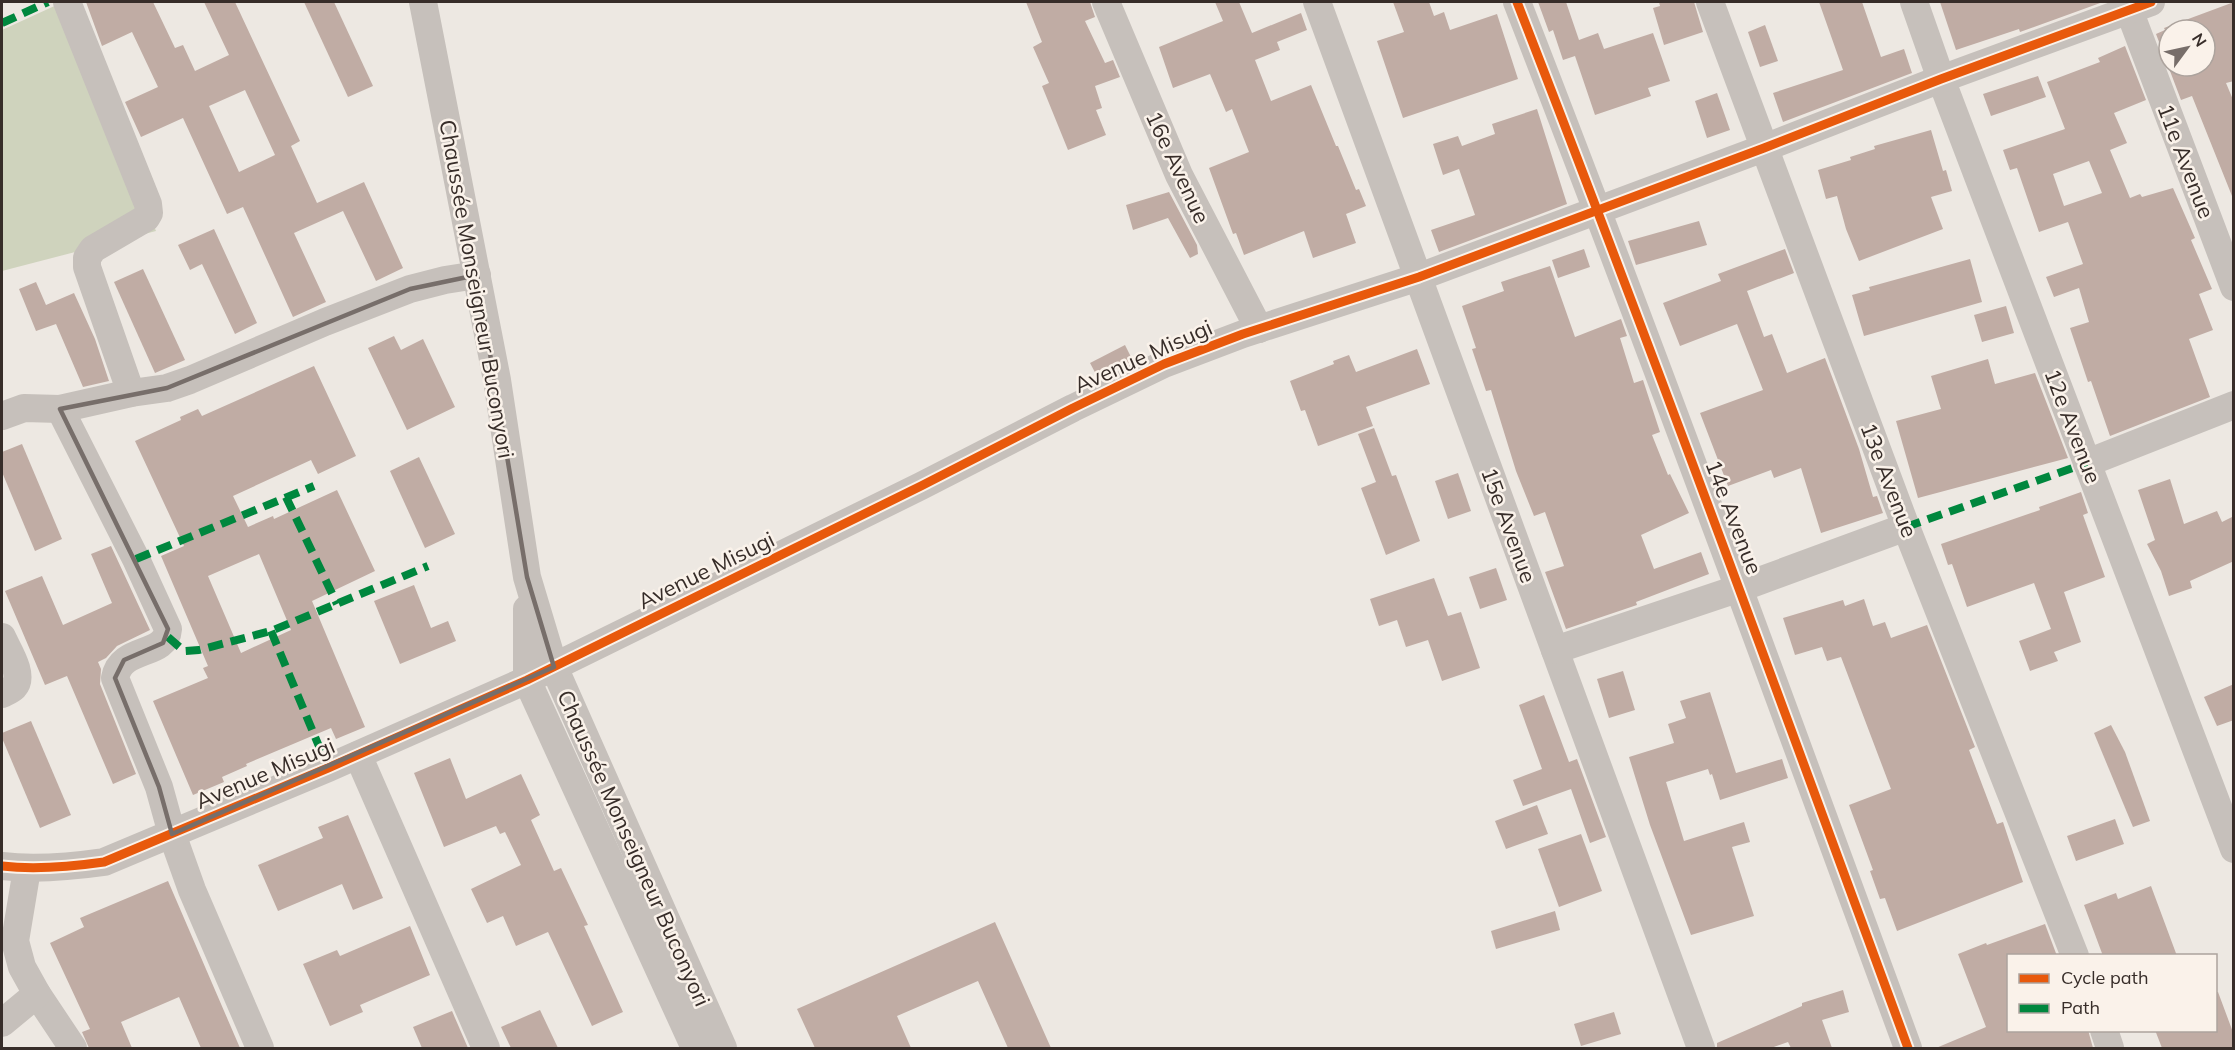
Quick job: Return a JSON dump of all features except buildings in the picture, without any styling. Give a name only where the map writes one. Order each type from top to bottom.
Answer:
[{"type":"street","points":[[67,2],[148,204],[149,213],[146,218],[93,249],[87,258],[87,267],[131,393]]},
{"type":"street","name":"Chaussée Monseigneur Buconyori","points":[[423,2],[497,380],[527,577],[554,667],[723,1048]]},
{"type":"street","name":"16e Avenue","points":[[1106,2],[1179,175],[1251,331]]},
{"type":"street","name":"15e Avenue","points":[[1317,2],[1701,1048]]},
{"type":"street","name":"14e Avenue","points":[[1517,2],[1740,588],[1908,1048]]},
{"type":"street","name":"13e Avenue","points":[[1710,2],[1906,527],[2074,954]]},
{"type":"street","name":"12e Avenue","points":[[1914,2],[1941,79],[2234,849]]},
{"type":"street","name":"Avenue Misugi","points":[[9,863],[71,867],[104,862],[358,755],[527,680],[1164,364],[1251,331],[1419,277],[1764,148],[2136,4]]},
{"type":"street","name":"11e Avenue","points":[[2136,4],[2234,287]]},
{"type":"street","points":[[2,416],[24,408],[60,409],[131,393],[167,388],[410,289],[477,275]]},
{"type":"street","points":[[2087,463],[2234,405]]},
{"type":"street","points":[[60,409],[136,559],[168,629],[168,637],[163,643],[124,660],[117,667],[115,678],[159,787],[172,834],[192,890],[260,1048]]},
{"type":"street","points":[[1555,650],[1740,588],[1906,527]]},
{"type":"street","name":"Chaussée Monseigneur Buconyori","points":[[527,577],[527,680],[695,1048]]},
{"type":"street","points":[[2,637],[18,672],[17,682],[13,688],[2,694]]},
{"type":"street","points":[[358,755],[486,1048]]},
{"type":"street","points":[[9,863],[15,941],[22,967],[73,1048]]},
{"type":"street","points":[[2,1023],[37,994]]},
{"type":"street","points":[[2105,1032],[2110,1048]]},
{"type":"highlighted area","points":[[477,275],[527,577],[554,667],[172,834],[159,787],[115,678],[124,660],[163,643],[168,629],[60,409],[167,388],[410,289]]},
{"type":"green space","points":[[61,3],[156,231],[2,271],[2,30]]},
{"type":"marked path","points":[[2,23],[48,2]]},
{"type":"marked path","points":[[1906,527],[2087,463]]},
{"type":"marked path","points":[[136,559],[314,486]]},
{"type":"marked path","points":[[286,497],[337,604]]},
{"type":"marked path","points":[[168,637],[184,651],[199,650],[271,631],[428,566]]},
{"type":"marked path","points":[[271,631],[328,768]]},
{"type":"cycle path","points":[[1517,2],[1764,655],[1908,1048]]},
{"type":"cycle path","points":[[2,866],[53,867],[104,862],[328,768],[527,680],[1164,364],[1243,334],[1419,277],[2151,2]]}]
